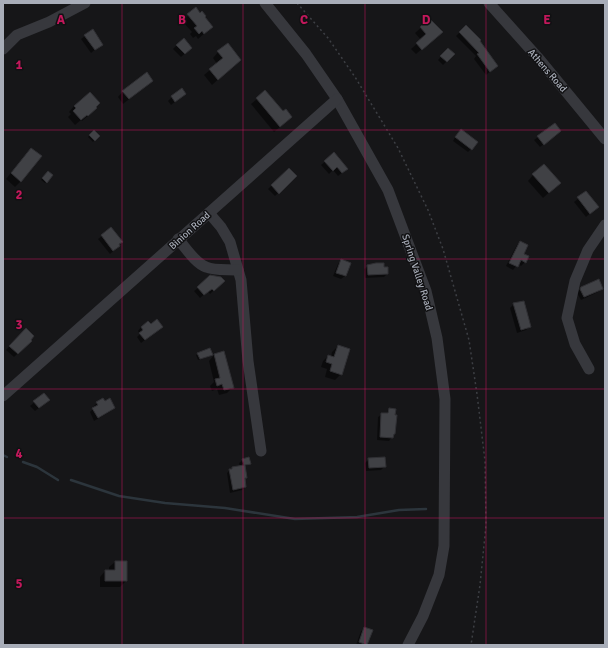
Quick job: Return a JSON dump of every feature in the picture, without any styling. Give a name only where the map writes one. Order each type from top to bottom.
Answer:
[{"type":"street","points":[[3,49],[17,35],[49,22],[85,3]]},
{"type":"street","name":"Spring Valley Road","points":[[265,3],[306,54],[337,98],[391,196],[426,291],[437,338],[445,399],[444,546],[439,575],[423,616],[408,645]]},
{"type":"street","name":"Athens Road","points":[[489,3],[540,60],[605,138]]},
{"type":"street","name":"Binion Road","points":[[3,396],[337,98]]},
{"type":"street","points":[[209,213],[221,227],[230,242],[241,280],[248,361],[261,451]]},
{"type":"street","points":[[589,369],[576,344],[567,318],[575,281],[588,250],[605,225]]},
{"type":"street","points":[[178,240],[205,267],[238,270]]},
{"type":"building","points":[[196,7],[200,13],[202,11],[213,27],[204,34],[202,31],[199,34],[194,28],[197,26],[187,14]]},
{"type":"building","points":[[431,20],[443,32],[422,50],[416,43],[426,34],[420,27],[425,22],[427,24]]},
{"type":"building","points":[[466,25],[481,40],[480,41],[498,66],[490,72],[477,54],[479,53],[459,32]]},
{"type":"building","points":[[93,29],[103,45],[95,50],[84,35]]},
{"type":"building","points":[[184,38],[192,48],[185,54],[176,45]]},
{"type":"building","points":[[228,43],[241,60],[218,80],[209,69],[223,58],[217,51]]},
{"type":"building","points":[[448,48],[455,54],[447,62],[440,56]]},
{"type":"building","points":[[147,72],[153,81],[129,99],[122,91]]},
{"type":"building","points":[[182,88],[186,94],[175,102],[171,96]]},
{"type":"building","points":[[265,90],[283,111],[286,109],[292,117],[280,127],[256,98]]},
{"type":"building","points":[[90,92],[100,103],[96,107],[97,108],[81,120],[73,111],[76,108],[74,106]]},
{"type":"building","points":[[555,123],[561,131],[544,145],[537,136]]},
{"type":"building","points":[[461,129],[478,142],[472,150],[455,137]]},
{"type":"building","points":[[94,130],[100,136],[95,141],[89,135]]},
{"type":"building","points":[[31,148],[42,156],[21,182],[11,173]]},
{"type":"building","points":[[334,152],[348,169],[342,173],[337,167],[333,171],[324,161]]},
{"type":"building","points":[[544,164],[561,183],[549,193],[532,174]]},
{"type":"building","points":[[289,168],[297,176],[279,194],[271,185]]},
{"type":"building","points":[[48,171],[53,175],[47,183],[42,178]]},
{"type":"building","points":[[586,191],[599,207],[590,214],[577,197]]},
{"type":"building","points":[[111,227],[123,242],[113,251],[101,235]]},
{"type":"building","points":[[520,241],[528,245],[524,254],[529,256],[526,263],[521,260],[518,267],[509,263]]},
{"type":"building","points":[[341,259],[351,263],[346,276],[336,273]]},
{"type":"building","points":[[384,263],[384,267],[388,267],[388,274],[368,275],[367,265]]},
{"type":"building","points":[[210,275],[221,277],[225,281],[214,291],[212,289],[204,295],[197,287]]},
{"type":"building","points":[[599,279],[603,289],[584,297],[580,289],[581,287]]},
{"type":"building","points":[[524,301],[531,327],[521,330],[513,303]]},
{"type":"building","points":[[157,319],[163,327],[145,340],[139,333],[143,330],[141,327],[148,321],[151,324]]},
{"type":"building","points":[[26,328],[34,336],[31,340],[32,341],[18,354],[9,346]]},
{"type":"building","points":[[338,345],[350,349],[342,375],[330,371],[332,364],[326,362],[328,355],[334,357]]},
{"type":"building","points":[[210,348],[213,355],[200,359],[197,353]]},
{"type":"building","points":[[224,351],[234,388],[224,390],[222,384],[217,386],[215,379],[220,378],[214,354]]},
{"type":"building","points":[[44,393],[50,400],[39,408],[33,401]]},
{"type":"building","points":[[103,398],[105,401],[110,398],[115,408],[98,418],[92,408],[98,405],[96,402]]},
{"type":"building","points":[[389,408],[396,409],[395,415],[397,415],[395,434],[393,438],[380,437],[381,413],[388,413]]},
{"type":"building","points":[[249,457],[251,464],[245,465],[247,478],[245,478],[246,487],[233,490],[229,469],[244,465],[242,459]]},
{"type":"building","points":[[385,457],[386,467],[369,468],[368,458]]},
{"type":"building","points":[[115,561],[127,561],[127,581],[105,581],[105,570],[115,570]]},
{"type":"building","points":[[364,627],[373,630],[367,645],[359,642]]},
{"type":"waterway","points":[[3,455],[7,457]]},
{"type":"waterway","points":[[23,462],[37,467],[58,480]]},
{"type":"waterway","points":[[71,480],[119,496],[165,503],[225,508],[295,519],[357,517],[399,510],[426,509]]}]
